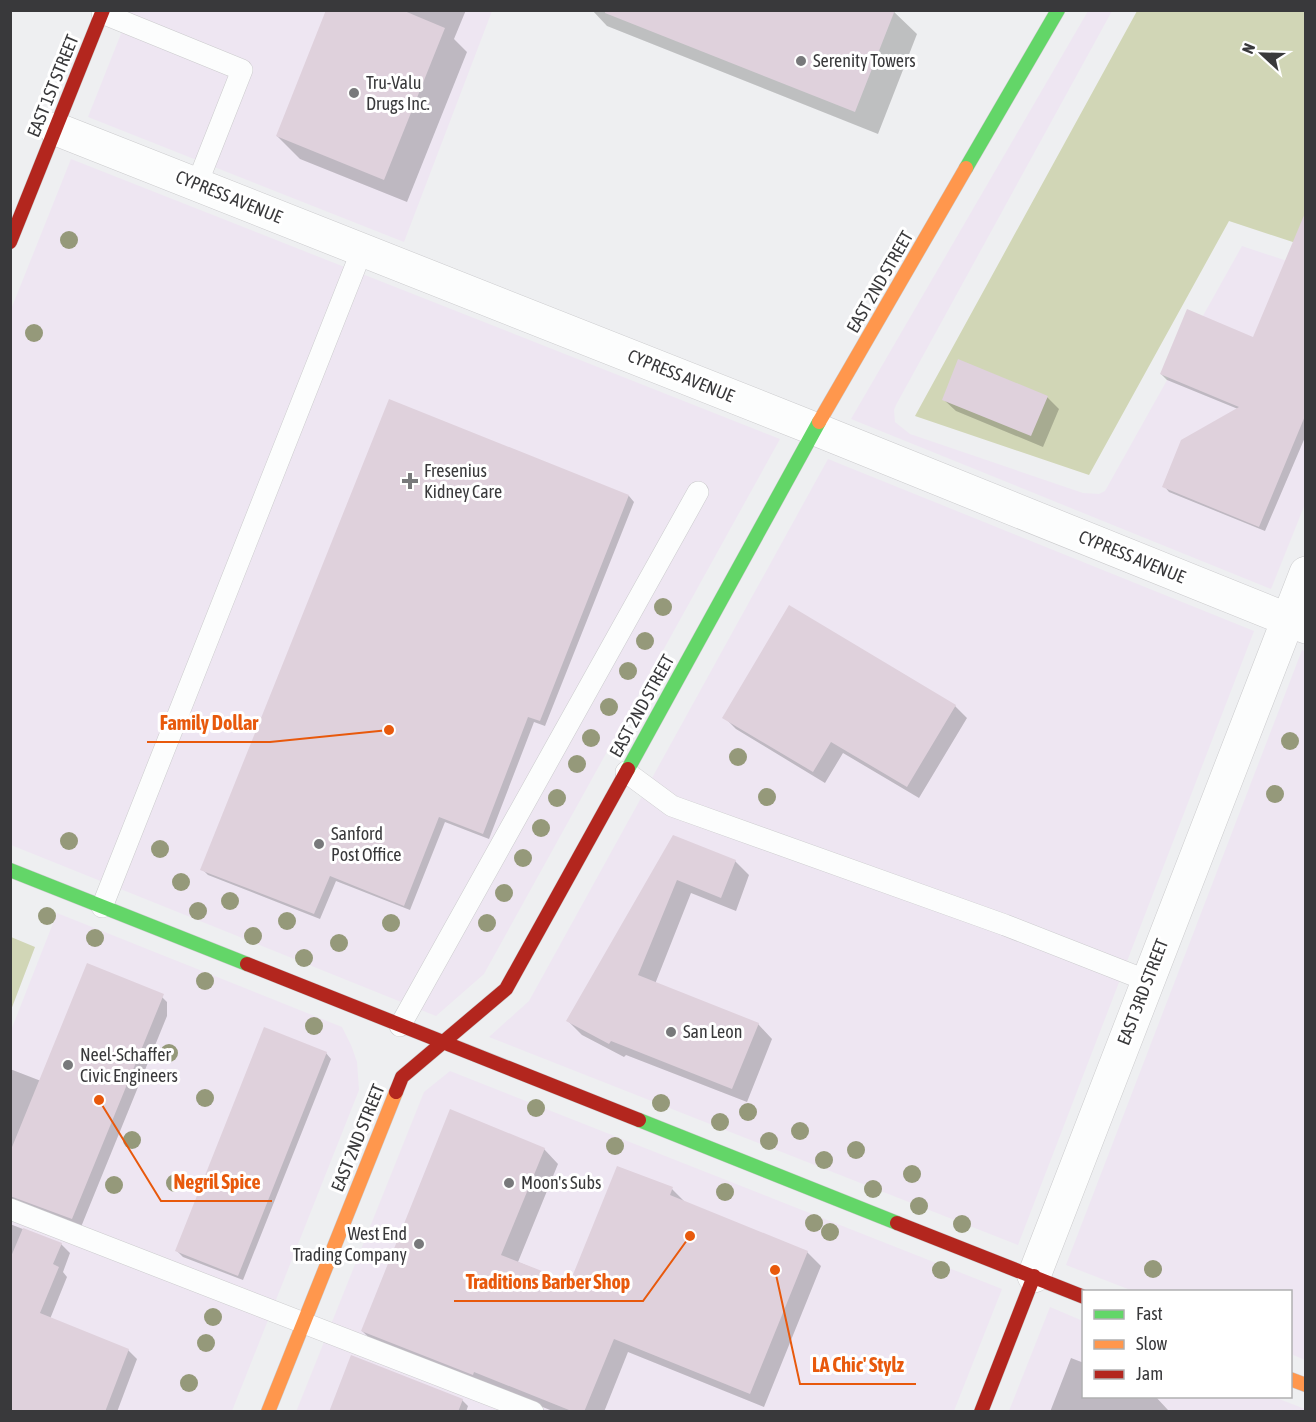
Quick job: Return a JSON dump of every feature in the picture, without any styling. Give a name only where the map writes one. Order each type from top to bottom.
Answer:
[{"type":"street","name":"EAST 2ND STREET","points":[[268,1412],[402,1077],[506,989],[815,429],[1058,10]]},
{"type":"street","name":"EAST 1ST STREET","points":[[10,242],[102,12]]},
{"type":"street","name":"CYPRESS AVENUE","points":[[56,129],[815,429],[1296,623]]},
{"type":"street","name":"EAST 3RD STREET","points":[[981,1412],[1148,981],[1296,623],[1305,573]]},
{"type":"street","points":[[10,870],[1082,1297]]},
{"type":"lane","points":[[102,12],[242,70],[197,184]]},
{"type":"lane","points":[[102,907],[362,249]]},
{"type":"lane","points":[[400,1026],[698,492]]},
{"type":"lane","points":[[626,772],[672,806],[1005,925],[1148,981]]},
{"type":"lane","points":[[10,1209],[304,1321],[533,1412]]},
{"type":"shaded area","points":[[130,11],[492,11],[404,242],[88,117]]},
{"type":"shaded area","points":[[1088,11],[1112,11],[896,405],[895,422],[910,434],[1083,493],[1099,494],[1105,491],[1242,246],[1305,267],[1305,504],[1271,589],[851,419]]},
{"type":"shaded area","points":[[71,159],[780,439],[484,974],[436,1016],[11,845],[10,312]]},
{"type":"shaded area","points":[[828,459],[1254,631],[1018,1245],[489,1037],[529,1001]]},
{"type":"shaded area","points":[[1302,650],[1306,652],[1305,1360],[1292,1354],[1292,1290],[1130,1290],[1066,1265]]},
{"type":"shaded area","points":[[57,913],[342,1027],[357,1062],[359,1090],[232,1411],[11,1411],[10,1033]]},
{"type":"shaded area","points":[[450,1071],[1002,1289],[954,1411],[296,1412],[424,1092]]},
{"type":"shaded area","points":[[1050,1307],[1082,1321],[1082,1398],[1277,1398],[1305,1409],[1305,1411],[1009,1411]]},
{"type":"green space","points":[[1137,11],[1305,11],[1305,246],[1229,221],[1089,475],[915,416]]},
{"type":"green space","points":[[11,937],[35,947],[11,1010]]},
{"type":"building","points":[[326,10],[402,10],[445,28],[384,180],[276,136]]},
{"type":"building","name":"Serenity Towers","points":[[605,10],[895,10],[855,112],[605,13]]},
{"type":"building","points":[[1305,213],[1305,416],[1259,527],[1162,487],[1181,440],[1239,407],[1160,374],[1187,309],[1253,337]]},
{"type":"building","points":[[958,359],[1048,396],[1031,436],[942,400]]},
{"type":"building","points":[[389,399],[629,495],[540,721],[528,717],[483,834],[439,817],[404,906],[330,876],[314,914],[200,870]]},
{"type":"building","points":[[789,605],[956,705],[907,787],[831,742],[813,772],[722,718]]},
{"type":"building","name":"San Leon","points":[[673,835],[736,860],[721,898],[677,880],[638,975],[759,1023],[732,1089],[611,1041],[609,1044],[566,1021]]},
{"type":"building","points":[[87,963],[164,994],[72,1219],[10,1196],[10,1152]]},
{"type":"building","points":[[264,1027],[327,1052],[238,1276],[175,1251]]},
{"type":"building","points":[[450,1109],[545,1148],[501,1255],[570,1282],[617,1166],[673,1187],[670,1195],[808,1251],[750,1394],[614,1339],[584,1412],[574,1412],[474,1372],[473,1375],[361,1331]]},
{"type":"building","points":[[23,1228],[62,1243],[53,1264],[59,1267],[40,1313],[129,1349],[105,1412],[10,1412],[10,1259]]},
{"type":"building","points":[[351,1355],[463,1399],[458,1412],[329,1412]]},
{"type":"traffic: fast","points":[[966,168],[1058,10]]},
{"type":"traffic: fast","points":[[628,769],[819,422]]},
{"type":"traffic: fast","points":[[10,870],[247,964]]},
{"type":"traffic: fast","points":[[639,1120],[897,1223]]},
{"type":"traffic: slow","points":[[819,422],[966,168]]},
{"type":"traffic: slow","points":[[268,1412],[396,1092]]},
{"type":"traffic: slow","points":[[1292,1380],[1306,1385]]},
{"type":"traffic: jam","points":[[10,242],[103,10]]},
{"type":"traffic: jam","points":[[396,1092],[402,1077],[506,989],[628,769]]},
{"type":"traffic: jam","points":[[247,964],[639,1120]]},
{"type":"traffic: jam","points":[[897,1223],[1082,1296]]},
{"type":"traffic: jam","points":[[981,1412],[1034,1276]]},
{"type":"place","name":"Serenity Towers","points":[[801,61]]},
{"type":"place","name":"Tru-Valu Drugs Inc.","points":[[354,93]]},
{"type":"place","name":"Fresenius Kidney Care","points":[[410,481]]},
{"type":"place","name":"Family Dollar","points":[[389,730]]},
{"type":"place","name":"Sanford Post Office","points":[[319,844]]},
{"type":"place","name":"San Leon","points":[[671,1032]]},
{"type":"place","name":"Neel-Schaffer Civic Engineers","points":[[68,1065]]},
{"type":"place","name":"Negril Spice","points":[[99,1100]]},
{"type":"place","name":"Moon's Subs","points":[[509,1183]]},
{"type":"place","name":"Traditions Barber Shop","points":[[690,1236]]},
{"type":"place","name":"West End Trading Company","points":[[419,1244]]},
{"type":"place","name":"LA Chic' Stylz","points":[[775,1270]]}]
